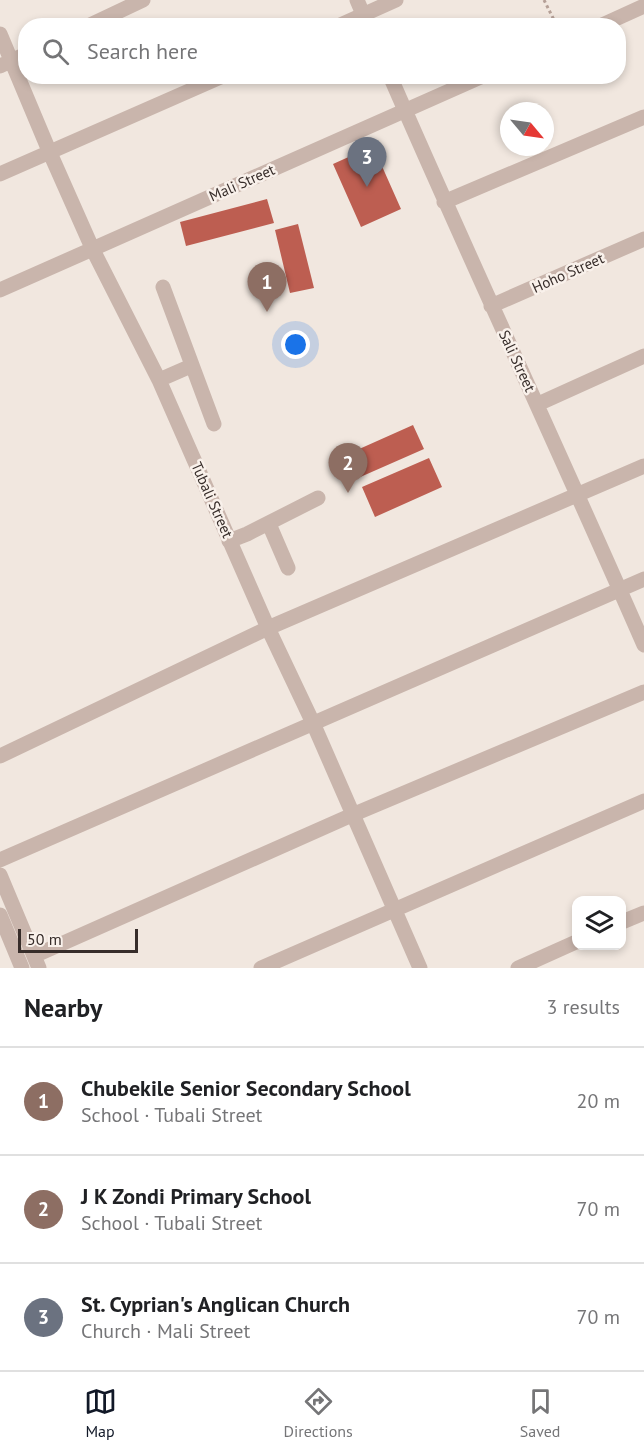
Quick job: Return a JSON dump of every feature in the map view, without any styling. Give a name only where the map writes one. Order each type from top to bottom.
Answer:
[{"type":"street","points":[[105,18],[143,0]]},
{"type":"street","points":[[357,0],[364,18]]},
{"type":"street","points":[[368,18],[396,0]]},
{"type":"street","points":[[618,18],[644,6]]},
{"type":"street","name":"Tubali Street","points":[[0,34],[18,75]]},
{"type":"street","name":"Tubali Street","points":[[22,84],[93,250],[159,380],[420,968]]},
{"type":"street","points":[[0,174],[205,84]]},
{"type":"street","name":"Sali Street","points":[[393,84],[444,202],[538,404],[644,645]]},
{"type":"street","name":"Mali Street","points":[[0,290],[465,84]]},
{"type":"street","points":[[444,202],[644,117]]},
{"type":"street","name":"Hoho Street","points":[[491,306],[644,239]]},
{"type":"street","points":[[163,287],[214,424]]},
{"type":"street","points":[[538,404],[644,356]]},
{"type":"street","points":[[159,380],[191,366]]},
{"type":"street","points":[[0,756],[268,628],[644,466]]},
{"type":"street","points":[[229,541],[269,524],[318,498]]},
{"type":"street","points":[[269,524],[288,568]]},
{"type":"street","points":[[0,861],[644,579]]},
{"type":"street","points":[[25,965],[352,815],[644,692]]},
{"type":"street","points":[[261,968],[394,908],[644,801]]},
{"type":"street","points":[[0,875],[25,965]]},
{"type":"street","points":[[626,920],[644,913]]},
{"type":"street","points":[[0,915],[25,965]]},
{"type":"street","points":[[518,968],[572,944]]},
{"type":"path","points":[[544,0],[553,18]]},
{"type":"building","points":[[373,146],[401,209],[361,227],[333,164]]},
{"type":"building","points":[[267,199],[274,223],[186,246],[180,222]]},
{"type":"building","points":[[298,224],[314,288],[290,293],[275,230]]},
{"type":"building","points":[[413,425],[424,449],[358,478],[348,454]]},
{"type":"building","points":[[429,458],[442,487],[375,517],[362,487]]},
{"type":"place","name":"St. Cyprian's Anglican Church","points":[[367,187]]},
{"type":"place","name":"Chubekile Senior Secondary School","points":[[267,312]]},
{"type":"place","name":"J K Zondi Primary School","points":[[348,493]]}]
